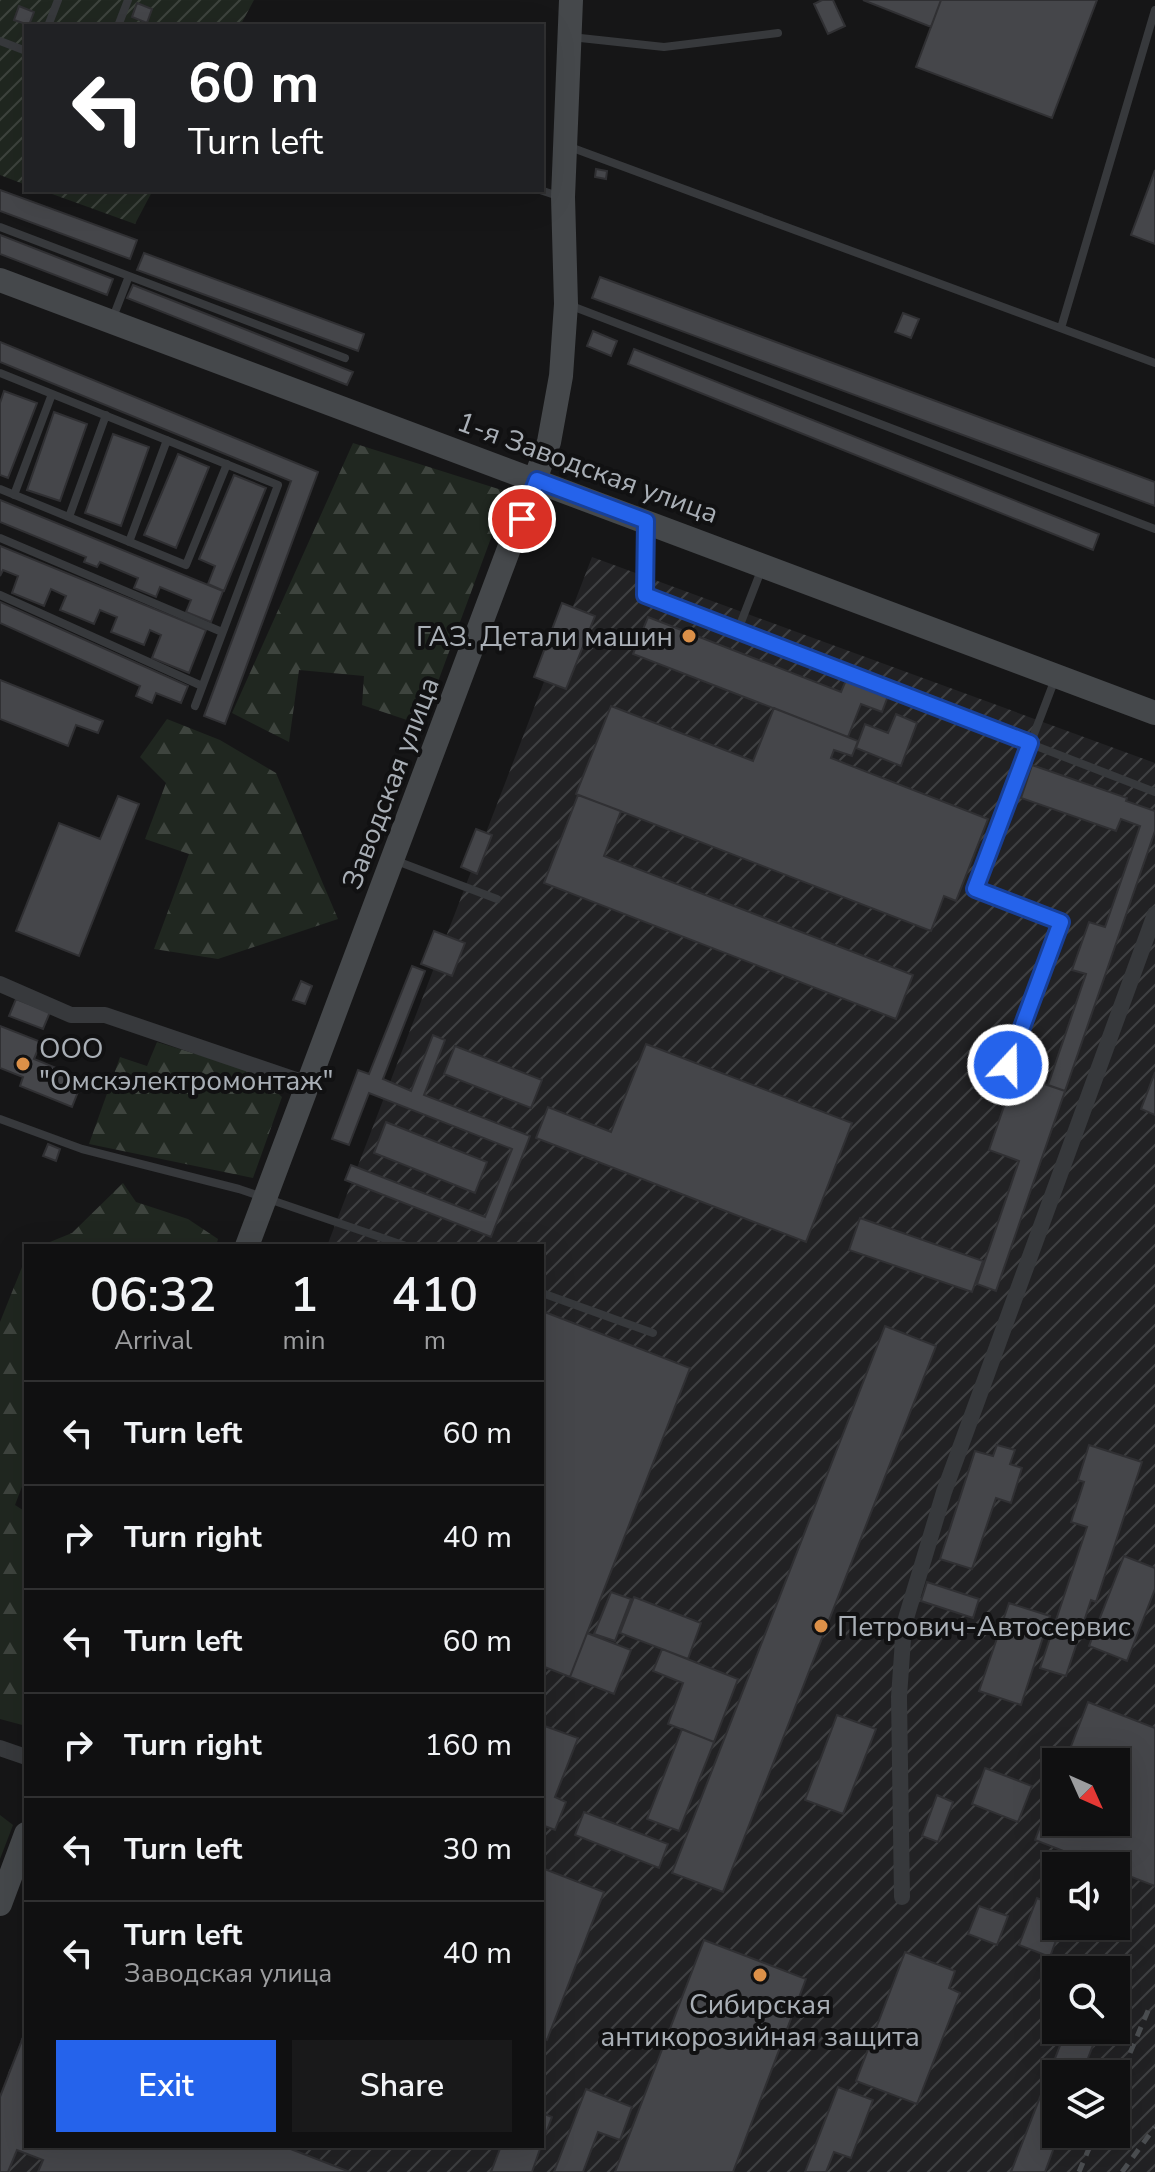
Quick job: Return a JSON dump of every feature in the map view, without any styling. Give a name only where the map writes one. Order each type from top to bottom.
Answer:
[{"type":"main road","name":"Заводская улица","points":[[248,1244],[549,442],[561,376],[566,304],[552,194],[565,146],[571,0]]},
{"type":"main road","name":"1-я Заводская улица","points":[[0,280],[1155,713]]},
{"type":"main road","points":[[0,1904],[24,1839]]},
{"type":"street","points":[[902,1897],[899,1697],[904,1625],[944,1492],[1155,914]]},
{"type":"street","points":[[0,984],[71,1015],[105,1015],[308,1084]]},
{"type":"street","points":[[0,1748],[24,1756]]},
{"type":"lane","points":[[49,24],[58,0]]},
{"type":"lane","points":[[119,24],[128,0]]},
{"type":"lane","points":[[1061,328],[1155,10]]},
{"type":"lane","points":[[570,37],[664,47],[778,33]]},
{"type":"lane","points":[[0,41],[24,50]]},
{"type":"lane","points":[[565,146],[1155,363]]},
{"type":"lane","points":[[0,227],[345,358]]},
{"type":"lane","points":[[111,322],[129,276]]},
{"type":"lane","points":[[566,304],[1155,529]]},
{"type":"lane","points":[[0,374],[278,485],[195,706]]},
{"type":"lane","points":[[14,495],[52,394]]},
{"type":"lane","points":[[69,517],[106,415]]},
{"type":"lane","points":[[129,542],[167,440]]},
{"type":"lane","points":[[0,489],[186,565],[227,464]]},
{"type":"lane","points":[[646,521],[645,595],[1155,792]]},
{"type":"lane","points":[[0,538],[222,632]]},
{"type":"lane","points":[[738,630],[763,564]]},
{"type":"lane","points":[[0,595],[202,686]]},
{"type":"lane","points":[[1008,1065],[1061,922],[975,889],[1056,674]]},
{"type":"lane","points":[[393,860],[497,899]]},
{"type":"lane","points":[[0,1119],[82,1149],[265,1198],[400,1244]]},
{"type":"lane","points":[[544,1294],[653,1333]]},
{"type":"shaded area","points":[[592,557],[1155,763],[1155,2172],[0,2172],[0,2094],[24,2032],[24,2148],[544,2148],[544,1244],[328,1244]]},
{"type":"green space","points":[[0,0],[254,0],[241,24],[24,24],[24,184],[0,175]]},
{"type":"green space","points":[[47,192],[152,192],[135,224]]},
{"type":"green space","points":[[353,443],[508,492],[422,725],[362,705],[364,676],[299,670],[289,742],[232,713]]},
{"type":"green space","points":[[167,719],[220,740],[276,773],[338,919],[218,959],[154,949],[189,854],[145,839],[166,783],[140,757]]},
{"type":"green space","points":[[157,1042],[255,1072],[282,1097],[253,1178],[89,1144],[120,1057],[147,1066]]},
{"type":"green space","points":[[123,1183],[136,1202],[188,1219],[218,1239],[217,1244],[45,1244],[72,1233]]},
{"type":"green space","points":[[24,1262],[24,1481],[15,1505],[24,1511],[24,1725],[0,1719],[0,1322]]},
{"type":"green space","points":[[0,1815],[13,1825],[0,1859]]},
{"type":"building","points":[[833,0],[845,26],[828,34],[814,4]]},
{"type":"building","points":[[863,0],[941,0],[931,27]]},
{"type":"building","points":[[941,0],[1097,0],[1052,118],[916,67]]},
{"type":"building","points":[[137,3],[152,9],[147,23],[132,17]]},
{"type":"building","points":[[19,6],[34,12],[29,24],[14,20]]},
{"type":"building","points":[[596,169],[607,171],[606,179],[595,177]]},
{"type":"building","points":[[1155,170],[1155,244],[1131,235]]},
{"type":"building","points":[[0,190],[137,240],[130,259],[0,211]]},
{"type":"building","points":[[0,235],[113,279],[107,295],[0,254]]},
{"type":"building","points":[[144,253],[364,334],[358,351],[137,270]]},
{"type":"building","points":[[600,277],[1155,482],[1155,506],[592,298]]},
{"type":"building","points":[[133,285],[353,372],[347,385],[127,298]]},
{"type":"building","points":[[903,313],[919,319],[911,338],[895,332]]},
{"type":"building","points":[[593,331],[617,341],[611,356],[587,346]]},
{"type":"building","points":[[0,342],[318,472],[225,724],[204,716],[291,481],[0,362]]},
{"type":"building","points":[[634,349],[1099,534],[1093,550],[628,364]]},
{"type":"building","points":[[4,391],[37,403],[8,478],[0,475],[0,403]]},
{"type":"building","points":[[54,412],[87,424],[60,501],[27,490]]},
{"type":"building","points":[[113,434],[149,447],[121,526],[85,513]]},
{"type":"building","points":[[178,454],[209,467],[176,548],[144,535]]},
{"type":"building","points":[[234,475],[266,488],[224,591],[208,584],[215,566],[199,559]]},
{"type":"building","points":[[0,500],[223,591],[211,622],[186,612],[191,600],[160,587],[156,597],[134,588],[138,578],[100,562],[97,567],[84,562],[86,557],[0,522]]},
{"type":"building","points":[[0,546],[206,630],[189,673],[152,658],[161,635],[150,630],[144,645],[111,632],[117,617],[100,610],[94,624],[60,610],[66,596],[51,589],[44,606],[12,593],[18,576],[3,570],[0,576]]},
{"type":"building","points":[[0,602],[188,686],[181,703],[156,693],[152,703],[136,696],[140,686],[0,623]]},
{"type":"building","points":[[562,603],[595,616],[566,689],[534,677]]},
{"type":"building","points":[[648,617],[841,692],[846,680],[888,696],[882,712],[861,704],[848,737],[633,654]]},
{"type":"building","points":[[0,680],[103,721],[98,733],[76,725],[68,746],[0,719]]},
{"type":"building","points":[[611,706],[753,761],[774,708],[858,741],[852,756],[834,750],[831,758],[988,819],[956,901],[944,896],[931,931],[576,794]]},
{"type":"building","points":[[896,714],[917,723],[901,766],[856,748],[865,724],[888,733]]},
{"type":"building","points":[[1032,765],[1155,811],[1155,831],[1065,1091],[1048,1085],[1086,974],[1072,970],[1089,922],[1105,927],[1140,826],[1121,819],[1116,831],[1021,798]]},
{"type":"building","points":[[578,795],[621,811],[604,856],[913,975],[896,1019],[544,883]]},
{"type":"building","points":[[118,796],[139,804],[79,956],[16,931],[59,823],[100,839]]},
{"type":"building","points":[[476,829],[492,835],[477,874],[461,867]]},
{"type":"building","points":[[434,931],[465,943],[452,976],[421,964]]},
{"type":"building","points":[[412,966],[425,971],[383,1079],[411,1091],[433,1035],[445,1040],[424,1095],[530,1136],[491,1237],[345,1180],[351,1165],[485,1217],[512,1149],[369,1093],[349,1145],[332,1139],[358,1070],[369,1074]]},
{"type":"building","points":[[301,981],[312,986],[305,1004],[293,1000]]},
{"type":"building","points":[[16,999],[50,1012],[43,1029],[9,1016]]},
{"type":"building","name":"ООО \"Омскэлектромонтаж\"","points":[[0,1026],[41,1042],[34,1059],[83,1079],[72,1107],[20,1086],[23,1077],[0,1068]]},
{"type":"building","points":[[646,1044],[852,1123],[806,1242],[536,1138],[548,1107],[611,1132]]},
{"type":"building","points":[[455,1046],[542,1080],[531,1108],[444,1074]]},
{"type":"building","points":[[1155,1072],[1155,1115],[1141,1109]]},
{"type":"building","points":[[1015,1074],[1065,1091],[996,1291],[977,1284],[1019,1161],[989,1150]]},
{"type":"building","points":[[386,1122],[487,1162],[475,1193],[374,1153]]},
{"type":"building","points":[[48,1144],[60,1149],[56,1161],[43,1156]]},
{"type":"building","points":[[860,1218],[983,1261],[972,1292],[849,1250]]},
{"type":"building","points":[[544,1312],[690,1368],[570,1677],[544,1667]]},
{"type":"building","points":[[885,1326],[936,1346],[723,1892],[672,1873]]},
{"type":"building","points":[[997,1445],[1015,1450],[1010,1464],[1022,1468],[1011,1503],[996,1498],[972,1569],[940,1559],[975,1451],[993,1456]]},
{"type":"building","points":[[1089,1445],[1142,1462],[1096,1602],[1091,1600],[1066,1676],[1040,1668],[1087,1527],[1071,1522],[1084,1482],[1078,1480]]},
{"type":"building","points":[[1124,1556],[1155,1568],[1155,1589],[1127,1661],[1089,1646]]},
{"type":"building","points":[[927,1582],[979,1599],[973,1618],[921,1601]]},
{"type":"building","points":[[611,1592],[631,1599],[615,1641],[594,1634]]},
{"type":"building","points":[[634,1597],[701,1623],[688,1659],[620,1633]]},
{"type":"building","points":[[1009,1603],[1050,1616],[1021,1705],[979,1691]]},
{"type":"building","points":[[587,1633],[631,1650],[614,1694],[570,1677]]},
{"type":"building","points":[[662,1649],[738,1679],[714,1742],[668,1724],[683,1683],[653,1671]]},
{"type":"building","points":[[1088,1702],[1155,1728],[1155,1886],[1130,1876],[1130,1852],[1066,1852],[1035,1840],[1042,1822],[1042,1836],[1130,1836],[1130,1748],[1070,1748]]},
{"type":"building","points":[[837,1715],[876,1729],[843,1814],[805,1800]]},
{"type":"building","points":[[544,1726],[578,1738],[555,1797],[566,1802],[555,1830],[544,1826]]},
{"type":"building","points":[[682,1729],[714,1742],[679,1831],[647,1819]]},
{"type":"building","points":[[985,1768],[1032,1786],[1018,1822],[972,1804]]},
{"type":"building","points":[[937,1795],[953,1802],[938,1842],[922,1836]]},
{"type":"building","points":[[584,1812],[668,1844],[659,1868],[575,1835]]},
{"type":"building","points":[[544,1869],[604,1892],[547,2040],[544,2039]]},
{"type":"building","points":[[1037,1898],[1042,1900],[1042,1940],[1056,1940],[1050,1956],[1019,1945]]},
{"type":"building","points":[[979,1906],[1008,1916],[997,1945],[968,1934]]},
{"type":"building","points":[[704,1940],[806,1979],[733,2172],[615,2172]]},
{"type":"building","points":[[905,1952],[955,1971],[949,1988],[960,1993],[917,2104],[856,2081]]},
{"type":"building","points":[[24,2035],[24,2148],[288,2148],[350,2172],[38,2172],[43,2160],[17,2150],[8,2172],[0,2172],[0,2097]]},
{"type":"building","points":[[1061,2044],[1093,2044],[1087,2060],[1054,2060]]},
{"type":"building","points":[[838,2087],[873,2100],[851,2158],[834,2152],[826,2172],[805,2172]]},
{"type":"building","points":[[586,2089],[632,2107],[620,2140],[598,2132],[583,2172],[554,2172]]},
{"type":"building","points":[[1042,2092],[1042,2148],[1054,2148],[1045,2172],[1011,2172]]},
{"type":"building","points":[[544,2114],[552,2117],[544,2139]]},
{"type":"building","points":[[500,2148],[540,2148],[532,2172],[491,2172]]},
{"type":"railway","points":[[1127,2060],[1150,2006]]},
{"type":"railway","points":[[1122,2172],[1155,2127]]},
{"type":"railway","points":[[1079,2172],[1089,2148]]},
{"type":"place","name":"ГАЗ. Детали машин","points":[[689,636]]},
{"type":"place","name":"ООО \"Омскэлектромонтаж\"","points":[[23,1064]]},
{"type":"place","name":"Петрович-Автосервис","points":[[821,1626]]},
{"type":"place","name":"Сибирская антикорозийная защита","points":[[760,1975]]},
{"type":"route","points":[[522,519],[537,480],[646,521],[645,595],[1030,743],[975,889],[1061,922],[1008,1065]]}]
